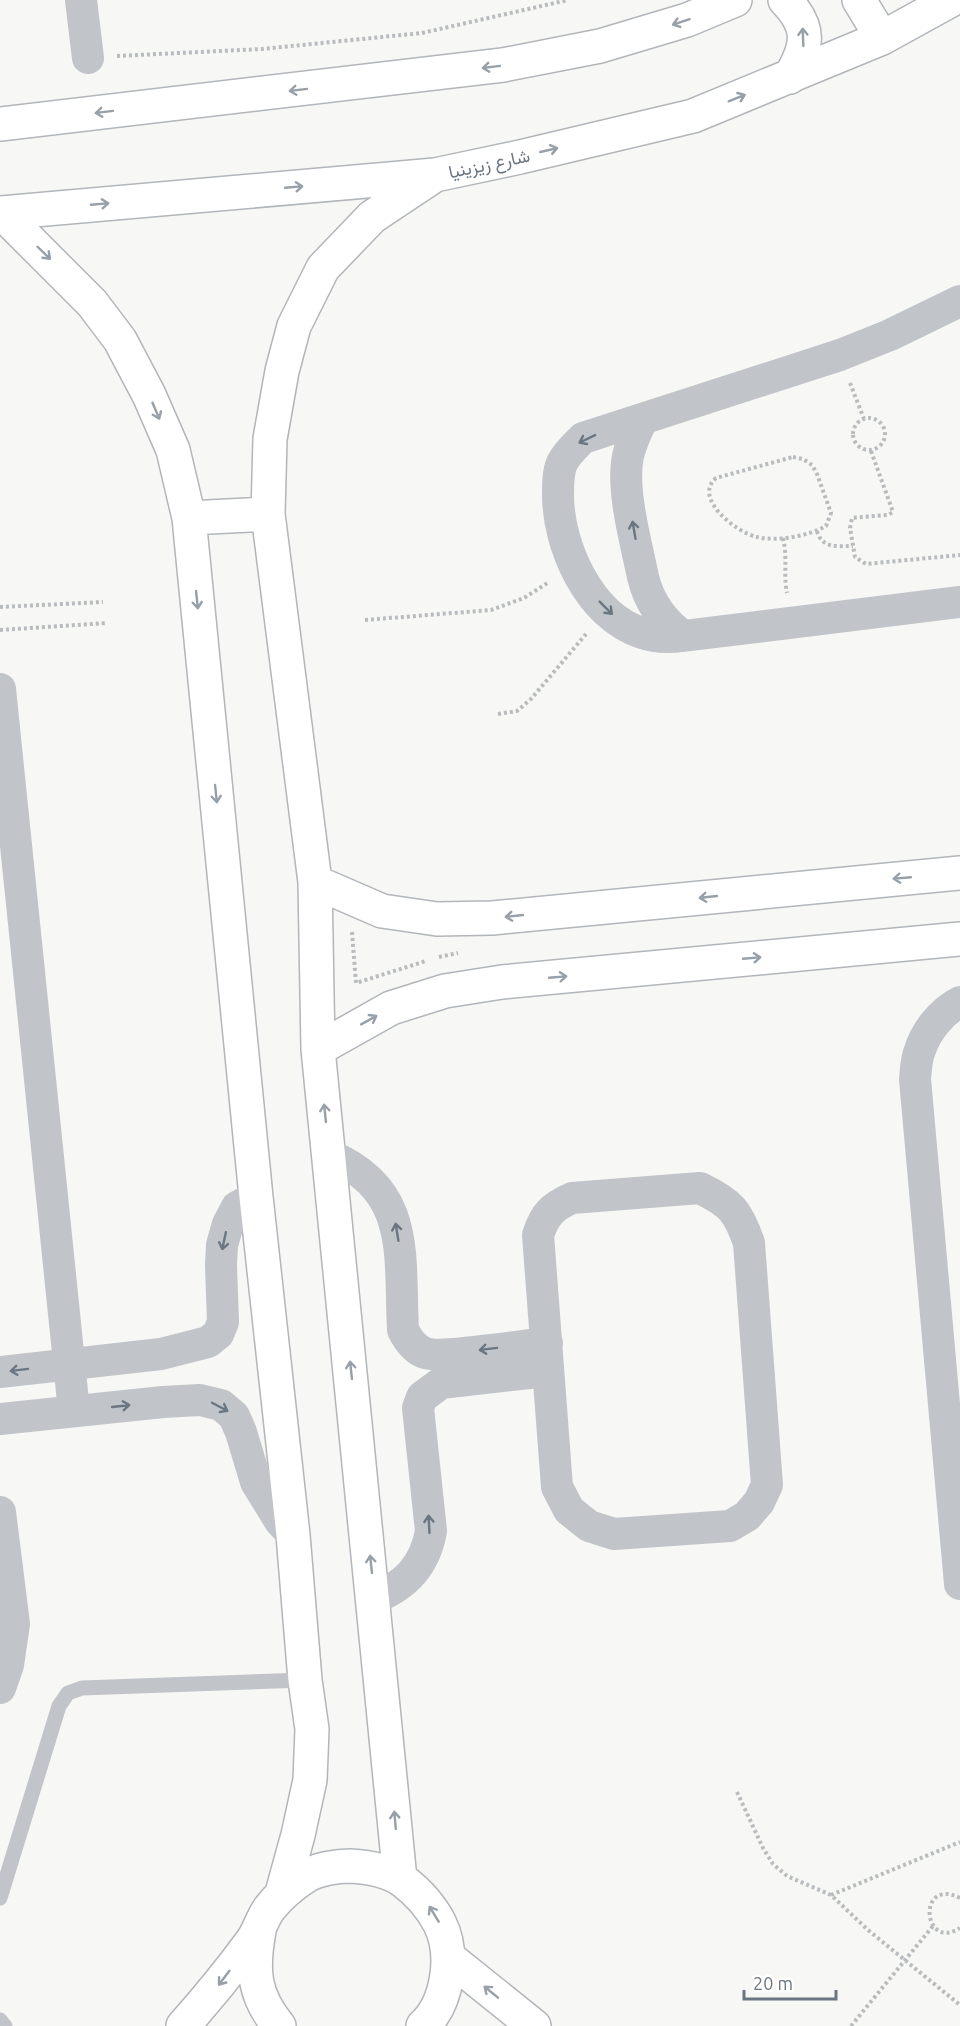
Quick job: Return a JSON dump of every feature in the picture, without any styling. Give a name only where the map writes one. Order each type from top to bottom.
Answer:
[{"type":"street","points":[[81,0],[88,58]]},
{"type":"street","points":[[0,124],[503,66],[600,46],[687,20],[735,0]]},
{"type":"street","points":[[785,0],[797,12],[805,33],[803,55],[790,77]]},
{"type":"street","points":[[859,0],[882,38]]},
{"type":"street","name":"شارع زيزينيا","points":[[1,213],[435,175],[581,143],[693,116],[882,38],[951,0]]},
{"type":"street","points":[[400,1879],[318,1049],[315,882],[268,514],[270,439],[282,371],[294,326],[323,268],[372,217],[435,175]]},
{"type":"street","points":[[1,213],[92,303],[120,340],[149,395],[173,450],[189,518],[256,1197],[293,1535],[305,1680],[312,1729],[310,1780],[282,1893]]},
{"type":"street","points":[[960,301],[890,335],[840,355],[583,438],[570,450],[561,464],[558,481],[558,511],[563,540],[574,568],[588,590],[606,610],[640,633],[661,638],[683,636],[960,602]]},
{"type":"street","points":[[642,420],[631,447],[626,475],[643,577],[646,591],[661,617],[683,636]]},
{"type":"street","points":[[189,518],[268,514]]},
{"type":"street","points":[[0,690],[5,783],[74,1411]]},
{"type":"street","points":[[315,882],[382,911],[437,919],[492,918],[960,873]]},
{"type":"street","points":[[318,1049],[391,1008],[445,991],[502,982],[960,939]]},
{"type":"street","points":[[960,1002],[953,1005],[932,1025],[919,1051],[915,1079],[960,1584]]},
{"type":"street","points":[[329,1155],[349,1164],[366,1176],[381,1192],[392,1211],[398,1231],[403,1330],[408,1341],[416,1349],[435,1355],[547,1357]]},
{"type":"street","points":[[700,1188],[723,1199],[741,1218],[749,1243],[767,1485],[759,1502],[747,1516],[730,1526],[614,1534],[589,1526],[569,1510],[557,1487],[547,1357],[538,1235],[544,1218],[556,1205],[572,1198],[700,1188]]},
{"type":"street","points":[[0,1372],[161,1354],[208,1342],[218,1334],[223,1322],[222,1245],[228,1224],[237,1207],[256,1197]]},
{"type":"street","points":[[161,1354],[164,1402]]},
{"type":"street","points":[[374,1598],[405,1581],[417,1568],[428,1544],[431,1531],[418,1408],[423,1397],[441,1383],[547,1357]]},
{"type":"street","points":[[0,1419],[164,1402],[200,1400],[221,1404],[234,1416],[256,1482],[280,1521],[293,1535]]},
{"type":"street","points":[[0,1512],[14,1624],[8,1665],[0,1688]]},
{"type":"street","points":[[183,2026],[220,1984],[259,1931],[268,1911],[282,1893],[308,1875],[339,1866],[370,1867],[400,1879],[425,1899],[441,1926],[448,1957],[447,1979],[441,2001],[430,2020],[423,2026]]},
{"type":"street","points":[[259,1931],[254,1959],[257,1987],[269,2014],[279,2026]]},
{"type":"street","points":[[448,1957],[534,2026]]},
{"type":"lane","points":[[0,1898],[59,1706],[68,1693],[82,1688],[305,1680]]},
{"type":"lane","points":[[0,2020],[5,2026]]},
{"type":"path","points":[[88,58],[262,49],[422,33],[568,0]]},
{"type":"path","points":[[872,418],[884,427],[885,434],[883,442],[871,451],[863,450],[856,445],[853,430],[857,423],[872,418]]},
{"type":"path","points":[[871,451],[893,512],[888,515],[852,518],[850,528],[855,557],[866,564],[960,555]]},
{"type":"path","points":[[793,457],[803,459],[812,465],[831,513],[826,526],[817,531],[783,538],[757,537],[732,526],[715,506],[710,494],[711,482],[716,478],[793,457]]},
{"type":"path","points":[[817,531],[819,539],[825,544],[853,546]]},
{"type":"path","points":[[783,538],[787,561],[784,578],[792,623]]},
{"type":"path","points":[[365,620],[491,610],[524,598],[574,568]]},
{"type":"path","points":[[0,607],[103,602]]},
{"type":"path","points":[[498,714],[517,711],[531,699],[606,610]]},
{"type":"path","points":[[0,630],[107,623]]},
{"type":"path","points":[[737,1792],[773,1864],[787,1876],[831,1895],[868,1930],[960,2005]]},
{"type":"path","points":[[831,1895],[960,1842]]},
{"type":"path","points":[[960,1898],[952,1894],[937,1897],[931,1903],[929,1919],[940,1931],[948,1933],[960,1928]]},
{"type":"path","points":[[851,2026],[933,1926]]}]
